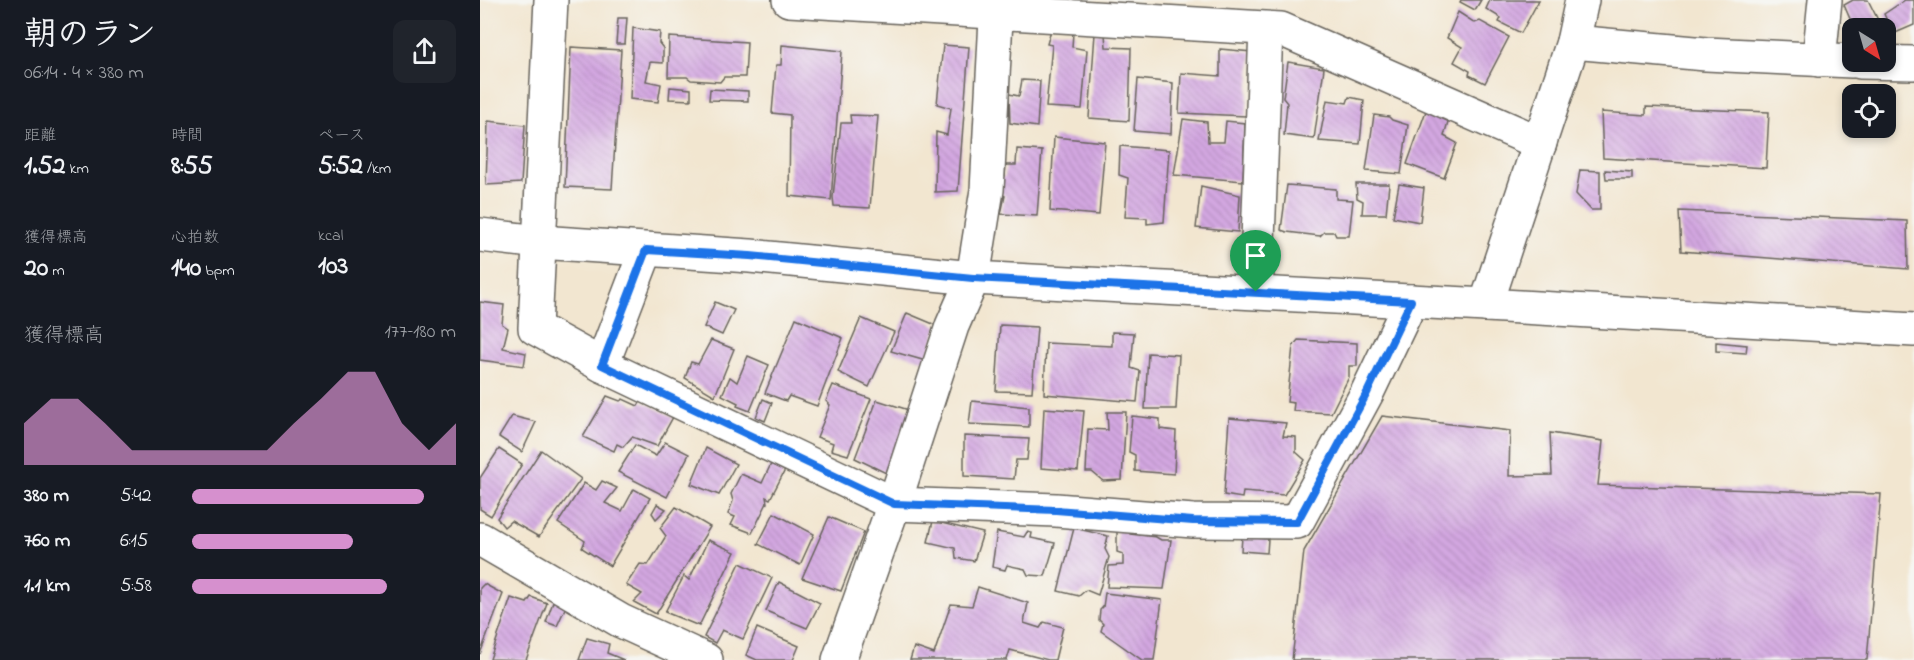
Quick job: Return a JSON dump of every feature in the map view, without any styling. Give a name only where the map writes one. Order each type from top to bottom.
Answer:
[{"type":"street","points":[[551,0],[535,328],[602,365],[894,504],[1056,510],[1193,521],[1297,522],[1367,393],[1411,301]]},
{"type":"street","points":[[789,0],[997,7],[1281,29],[1540,143]]},
{"type":"street","points":[[1486,304],[1573,42],[1582,0]]},
{"type":"street","points":[[1819,60],[1825,0]]},
{"type":"street","points":[[839,660],[894,504],[952,326],[973,278],[987,190],[997,7]]},
{"type":"street","points":[[1256,292],[1266,29]]},
{"type":"street","points":[[1573,42],[1706,54],[1842,61]]},
{"type":"street","points":[[1896,63],[1914,63]]},
{"type":"street","points":[[480,235],[539,242],[750,256],[973,278],[1486,304],[1914,330]]},
{"type":"street","points":[[602,365],[646,250]]},
{"type":"street","points":[[480,539],[621,621],[706,660]]},
{"type":"building","points":[[1461,0],[1481,0],[1475,10],[1460,2]]},
{"type":"building","points":[[1490,0],[1539,0],[1521,33],[1499,22],[1501,18],[1486,9]]},
{"type":"building","points":[[1853,0],[1868,0],[1877,18],[1850,18],[1844,5]]},
{"type":"building","points":[[1905,0],[1914,0],[1914,25],[1896,33],[1896,18],[1886,18],[1884,14]]},
{"type":"building","points":[[1458,12],[1475,23],[1480,21],[1509,37],[1485,83],[1469,75],[1470,71],[1454,62],[1462,47],[1447,38]]},
{"type":"building","points":[[618,18],[627,18],[625,44],[616,44]]},
{"type":"building","points":[[633,28],[660,32],[659,43],[663,48],[663,63],[650,62],[646,81],[661,84],[658,102],[630,99]]},
{"type":"building","points":[[1051,30],[1073,33],[1072,47],[1087,50],[1082,109],[1046,107],[1052,45],[1047,44]]},
{"type":"building","points":[[1095,33],[1105,34],[1106,47],[1131,48],[1129,121],[1089,118]]},
{"type":"building","points":[[669,37],[747,42],[745,77],[724,77],[720,82],[691,80],[687,77],[668,77]]},
{"type":"building","points":[[782,45],[842,51],[831,200],[789,196],[790,115],[772,113],[776,65],[781,65]]},
{"type":"building","points":[[943,45],[969,47],[958,191],[935,192],[936,132],[947,135],[951,108],[937,104]]},
{"type":"building","points":[[571,47],[621,50],[612,189],[565,187]]},
{"type":"building","points":[[1220,49],[1252,52],[1246,116],[1179,113],[1181,73],[1220,76]]},
{"type":"building","points":[[1288,62],[1324,68],[1314,139],[1284,135],[1287,103],[1283,98]]},
{"type":"building","points":[[1138,79],[1173,83],[1171,134],[1134,131]]},
{"type":"building","points":[[1022,80],[1040,81],[1037,127],[1010,123],[1009,94],[1019,96]]},
{"type":"building","points":[[670,87],[691,89],[691,100],[669,99]]},
{"type":"building","points":[[710,89],[748,91],[748,101],[709,100]]},
{"type":"building","points":[[1349,97],[1364,100],[1360,144],[1319,141],[1327,100],[1347,103]]},
{"type":"building","points":[[1646,107],[1769,112],[1766,168],[1603,158],[1601,112],[1646,115]]},
{"type":"building","points":[[1427,108],[1449,118],[1444,136],[1457,143],[1444,178],[1407,164]]},
{"type":"building","points":[[850,115],[878,116],[870,208],[834,206],[841,123],[851,123]]},
{"type":"building","points":[[1374,115],[1389,117],[1408,125],[1401,174],[1366,171]]},
{"type":"building","points":[[1183,119],[1207,122],[1208,142],[1224,142],[1226,121],[1245,123],[1243,181],[1174,175]]},
{"type":"building","points":[[488,121],[525,125],[521,183],[486,185]]},
{"type":"building","points":[[1054,137],[1105,142],[1099,215],[1050,211]]},
{"type":"building","points":[[1120,146],[1169,150],[1164,222],[1147,224],[1147,218],[1125,217],[1128,178],[1119,175]]},
{"type":"building","points":[[1017,149],[1042,151],[1037,216],[1001,214],[1005,196],[998,192],[1000,179],[1005,176],[1006,165],[1016,165]]},
{"type":"building","points":[[1580,170],[1600,171],[1600,210],[1591,210],[1576,194]]},
{"type":"building","points":[[1605,170],[1632,172],[1632,179],[1606,179]]},
{"type":"building","points":[[1356,184],[1389,184],[1386,214],[1362,214],[1363,201],[1357,198]]},
{"type":"building","points":[[1399,184],[1424,188],[1420,222],[1393,217]]},
{"type":"building","points":[[1287,185],[1336,189],[1336,199],[1353,200],[1349,236],[1336,236],[1334,232],[1324,232],[1320,236],[1281,230]]},
{"type":"building","points":[[1201,186],[1240,195],[1238,232],[1196,228]]},
{"type":"building","points":[[1679,211],[1907,221],[1908,269],[1681,251]]},
{"type":"building","points":[[480,302],[504,305],[502,324],[508,328],[503,348],[526,353],[524,366],[480,360]]},
{"type":"building","points":[[715,302],[734,310],[722,335],[704,327]]},
{"type":"building","points":[[907,313],[938,326],[926,361],[891,351]]},
{"type":"building","points":[[796,318],[843,338],[817,406],[789,396],[786,401],[765,393]]},
{"type":"building","points":[[861,318],[894,332],[869,387],[838,372]]},
{"type":"building","points":[[1000,325],[1037,327],[1032,392],[996,391]]},
{"type":"building","points":[[1112,332],[1134,333],[1131,368],[1140,371],[1137,402],[1044,394],[1046,343],[1112,346]]},
{"type":"building","points":[[711,340],[734,349],[715,396],[685,378],[691,362],[698,364]]},
{"type":"building","points":[[1298,340],[1357,343],[1357,366],[1349,366],[1349,377],[1331,413],[1293,411],[1294,403],[1287,402],[1293,346]]},
{"type":"building","points":[[1716,342],[1747,345],[1746,353],[1716,351]]},
{"type":"building","points":[[1148,353],[1179,355],[1176,409],[1145,409]]},
{"type":"building","points":[[748,356],[769,365],[750,411],[737,406],[738,403],[722,395],[730,377],[737,382]]},
{"type":"building","points":[[833,385],[871,399],[848,455],[831,450],[833,443],[817,437],[830,405],[826,401]]},
{"type":"building","points":[[607,396],[620,401],[623,399],[638,406],[641,401],[673,417],[657,446],[632,437],[623,447],[617,444],[614,451],[583,437]]},
{"type":"building","points":[[763,399],[772,403],[765,421],[756,417]]},
{"type":"building","points":[[877,400],[912,411],[886,473],[855,458]]},
{"type":"building","points":[[972,401],[1029,407],[1029,427],[969,424]]},
{"type":"building","points":[[1044,408],[1084,411],[1078,471],[1041,468]]},
{"type":"building","points":[[1107,412],[1126,412],[1122,480],[1103,481],[1092,472],[1086,472],[1088,429],[1108,430]]},
{"type":"building","points":[[512,416],[536,422],[522,452],[499,437]]},
{"type":"building","points":[[1132,416],[1160,419],[1160,429],[1176,431],[1174,474],[1135,471],[1135,455],[1129,452]]},
{"type":"building","points":[[1382,416],[1510,431],[1509,476],[1552,475],[1550,433],[1603,441],[1598,485],[1881,494],[1867,660],[1292,660],[1304,551]]},
{"type":"building","points":[[1229,418],[1286,423],[1283,436],[1296,437],[1296,452],[1305,460],[1284,495],[1243,492],[1242,498],[1224,495]]},
{"type":"building","points":[[964,436],[1029,439],[1027,460],[1016,460],[1014,479],[964,476]]},
{"type":"building","points":[[665,442],[689,454],[667,497],[618,472],[635,445],[656,456]]},
{"type":"building","points":[[706,448],[736,464],[719,495],[691,484]]},
{"type":"building","points":[[499,449],[522,464],[491,516],[480,509],[480,478]]},
{"type":"building","points":[[541,450],[581,479],[539,537],[511,521],[504,527],[497,518]]},
{"type":"building","points":[[771,464],[785,470],[770,499],[766,497],[767,503],[752,533],[731,525],[735,517],[728,514],[733,501],[731,494],[741,474],[762,483]]},
{"type":"building","points":[[602,481],[617,488],[605,503],[622,511],[634,489],[650,498],[610,566],[582,548],[585,541],[558,523],[584,483],[596,490]]},
{"type":"building","points":[[657,504],[666,509],[656,519],[652,513]]},
{"type":"building","points":[[676,507],[710,527],[656,614],[634,602],[642,594],[626,585],[640,564],[648,565],[666,536],[660,528]]},
{"type":"building","points":[[774,513],[814,534],[800,565],[758,544]]},
{"type":"building","points":[[829,517],[864,532],[841,591],[802,578]]},
{"type":"building","points":[[933,521],[983,533],[974,561],[956,558],[955,548],[928,542]]},
{"type":"building","points":[[1074,528],[1108,536],[1105,549],[1109,557],[1098,595],[1086,590],[1079,596],[1058,591]]},
{"type":"building","points":[[1127,530],[1130,534],[1171,540],[1164,589],[1107,587],[1109,566],[1123,565],[1123,554],[1117,552],[1117,531]]},
{"type":"building","points":[[997,532],[1024,537],[1027,532],[1032,533],[1031,538],[1055,543],[1045,576],[1028,575],[1025,569],[1007,565],[1005,570],[992,567]]},
{"type":"building","points":[[1242,537],[1268,539],[1267,553],[1241,551]]},
{"type":"building","points":[[708,540],[735,552],[699,626],[665,612],[684,576],[689,580]]},
{"type":"building","points":[[740,563],[772,578],[743,639],[722,630],[715,643],[704,637]]},
{"type":"building","points":[[779,582],[820,603],[807,628],[766,611]]},
{"type":"building","points":[[484,584],[503,594],[480,654],[480,588]]},
{"type":"building","points":[[978,587],[1028,603],[1024,623],[1040,628],[1044,622],[1063,627],[1055,660],[1010,650],[1007,660],[910,660],[914,647],[934,654],[951,604],[972,606]]},
{"type":"building","points":[[1105,593],[1162,600],[1154,660],[1142,660],[1101,631],[1103,624],[1099,620],[1100,610],[1103,607]]},
{"type":"building","points":[[531,597],[547,603],[526,660],[490,659],[511,598],[527,603]]},
{"type":"building","points":[[554,599],[567,604],[557,626],[546,622]]},
{"type":"building","points":[[757,628],[799,646],[793,660],[757,660],[746,655]]},
{"type":"building","points":[[587,638],[609,644],[607,653],[624,660],[579,660]]},
{"type":"route","points":[[646,250],[750,256],[973,278],[1256,292],[1411,301],[1367,393],[1297,522],[1193,521],[1056,510],[894,504],[602,365],[646,250]]}]
